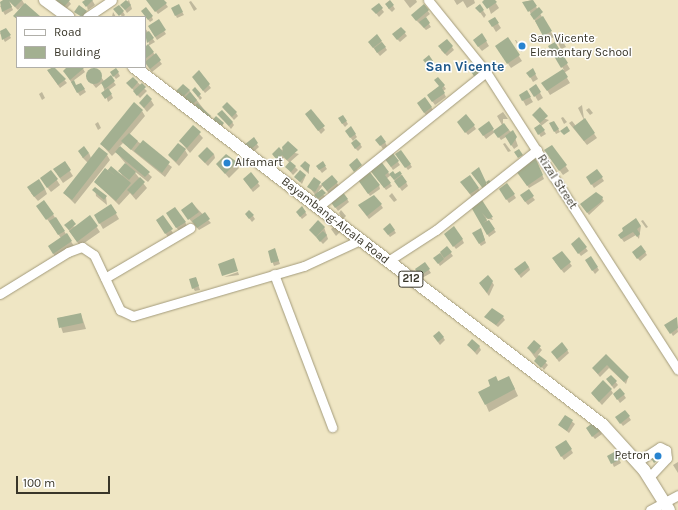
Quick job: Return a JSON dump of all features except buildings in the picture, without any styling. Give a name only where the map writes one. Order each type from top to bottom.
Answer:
[{"type":"main road","points":[[45,0],[67,16]]},
{"type":"main road","name":"Bayambang-Alcala Road","points":[[135,68],[579,405],[637,462],[649,477],[667,506]]},
{"type":"street","points":[[88,16],[112,0]]},
{"type":"street","name":"Rizal Street","points":[[428,0],[486,72],[678,370]]},
{"type":"street","points":[[318,207],[486,72]]},
{"type":"street","points":[[388,261],[436,230],[537,150]]},
{"type":"street","points":[[105,278],[190,228]]},
{"type":"street","points":[[0,294],[76,248],[94,255],[120,310],[133,316],[328,257],[360,240]]},
{"type":"street","points":[[274,274],[332,427]]},
{"type":"street","points":[[637,462],[660,447],[666,450],[667,458],[649,477]]},
{"type":"street","points":[[650,510],[667,506],[678,496]]},
{"type":"place","name":"San Vicente Elementary School","points":[[522,46]]},
{"type":"place","name":"Alfamart","points":[[227,163]]},
{"type":"place","name":"Petron","points":[[658,456]]},
{"type":"district","name":"San Vicente","points":[[465,67]]}]
